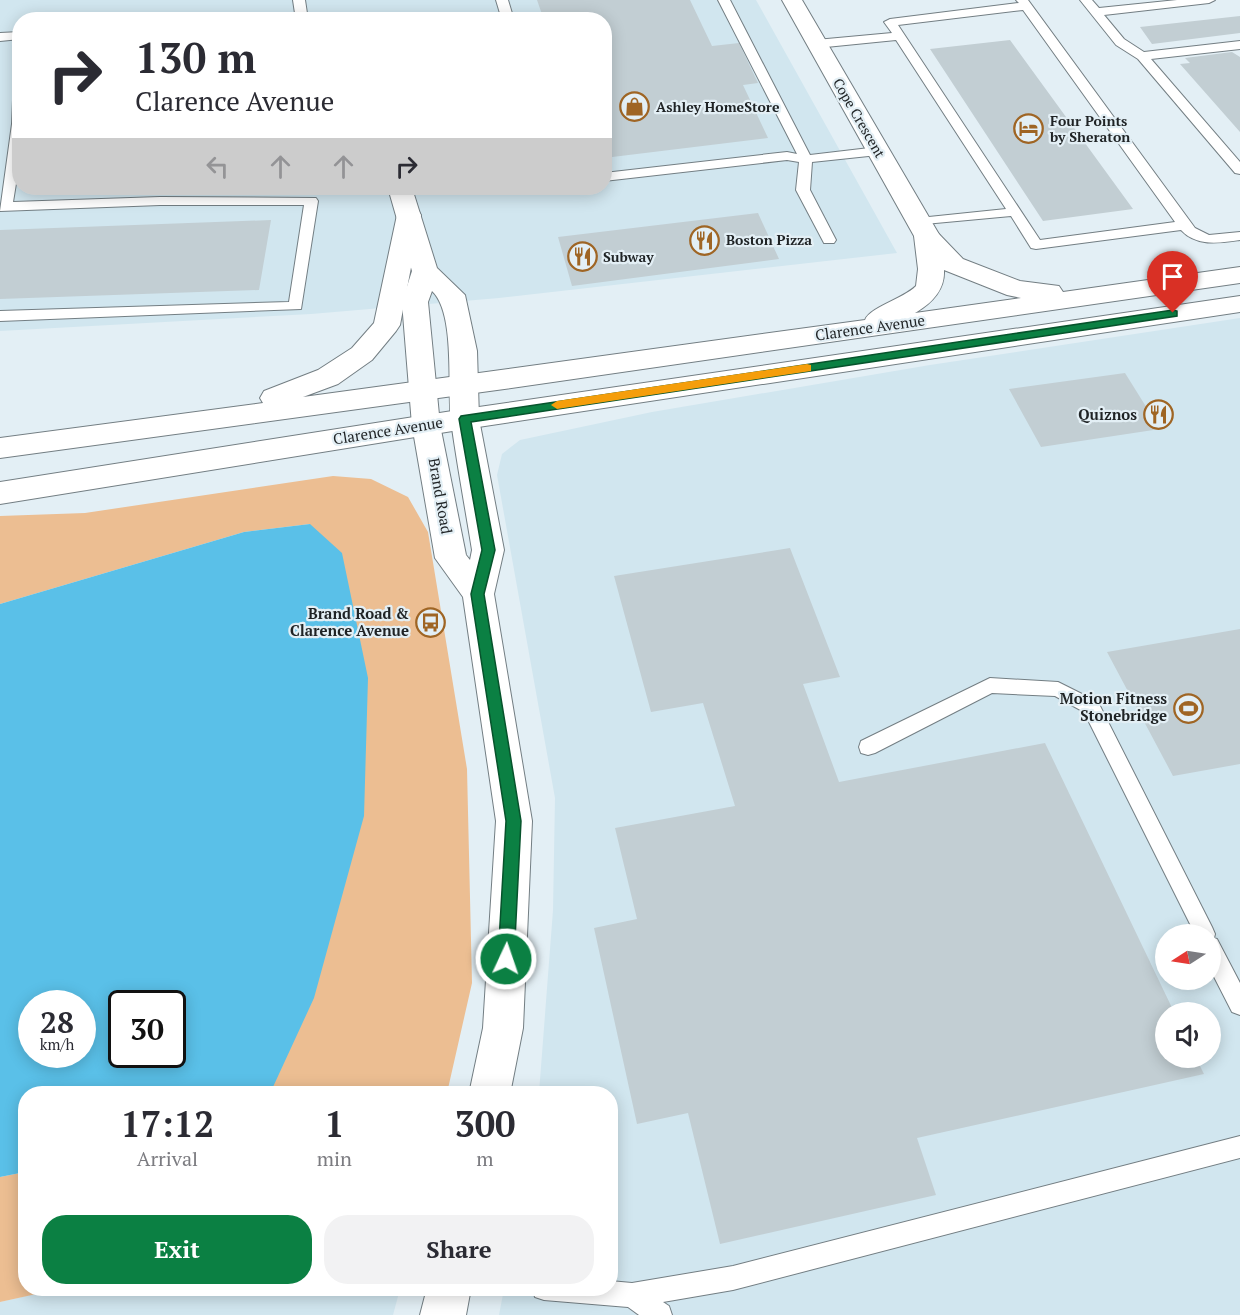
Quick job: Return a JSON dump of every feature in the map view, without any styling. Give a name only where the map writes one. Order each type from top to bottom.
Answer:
[{"type":"main road","name":"Cope Crescent","points":[[792,0],[923,229]]},
{"type":"main road","points":[[402,195],[424,271]]},
{"type":"main road","points":[[221,418],[328,377],[362,354],[387,325],[409,215]]},
{"type":"main road","points":[[923,229],[954,265],[981,277],[1016,289],[1097,296]]},
{"type":"main road","points":[[850,331],[903,309],[922,295],[931,281],[923,229]]},
{"type":"main road","name":"Brand Road","points":[[478,594],[451,558],[426,425],[415,302],[424,271],[452,295],[463,351],[462,385],[465,419],[488,550],[478,594],[514,821],[503,1029],[491,1086]]},
{"type":"main road","name":"Clarence Avenue","points":[[0,448],[1240,275]]},
{"type":"main road","name":"Clarence Avenue","points":[[0,492],[465,419],[1240,304]]},
{"type":"main road","points":[[443,1315],[448,1296]]},
{"type":"lane","points":[[724,0],[806,159],[803,190],[829,240]]},
{"type":"lane","points":[[1086,0],[1120,42],[1142,56],[1240,170]]},
{"type":"lane","points":[[1096,12],[1209,0]]},
{"type":"lane","points":[[1184,225],[1036,245],[891,22],[1024,3],[1184,225],[1195,236],[1203,240],[1240,236]]},
{"type":"lane","points":[[816,44],[900,36]]},
{"type":"lane","points":[[1142,56],[1240,45]]},
{"type":"lane","points":[[612,176],[787,156],[806,159],[878,151]]},
{"type":"lane","points":[[12,157],[3,207],[160,201],[203,195]]},
{"type":"lane","points":[[0,316],[296,306],[311,201],[224,195]]},
{"type":"lane","points":[[923,229],[1014,212]]},
{"type":"lane","points":[[867,747],[990,685],[1058,689],[1066,693],[1091,707],[1200,924]]},
{"type":"lane","points":[[1221,968],[1240,1005]]},
{"type":"lane","points":[[618,1294],[632,1295],[733,1278],[1240,1147]]},
{"type":"lane","points":[[632,1295],[660,1315]]},
{"type":"shaded area","points":[[0,0],[756,0],[897,253],[499,298],[311,314],[0,331]]},
{"type":"shaded area","points":[[1240,318],[1240,1315],[499,1315],[503,1296],[618,1296],[618,1086],[540,1086],[553,910],[555,798],[497,475],[502,454],[520,440],[652,412],[930,365]]},
{"type":"shaded area","points":[[333,476],[371,479],[408,497],[428,532],[467,769],[472,983],[449,1086],[273,1086],[310,524],[244,532],[0,604],[0,516],[85,513]]},
{"type":"shaded area","points":[[18,1173],[18,1296],[27,1296],[0,1302],[0,1177]]},
{"type":"shaded area","points":[[25,1296],[398,1296],[393,1315],[0,1315],[0,1302]]},
{"type":"water","points":[[310,524],[342,553],[368,678],[364,816],[314,998],[273,1086],[18,1086],[18,1173],[0,1177],[0,604],[244,532]]},
{"type":"building","points":[[537,0],[690,0],[712,46],[739,43],[758,83],[743,85],[768,138],[612,157],[612,12],[541,12]]},
{"type":"building","points":[[1240,16],[1240,33],[1152,44],[1140,27]]},
{"type":"building","name":"Four Points by Sheraton","points":[[1010,40],[1133,209],[1043,221],[930,49]]},
{"type":"building","points":[[1232,52],[1240,57],[1240,132],[1180,64],[1190,63],[1185,58]]},
{"type":"building","points":[[758,213],[779,259],[572,286],[558,237]]},
{"type":"building","points":[[271,220],[259,290],[0,299],[0,230]]},
{"type":"building","points":[[1125,373],[1160,429],[1041,447],[1009,389]]},
{"type":"building","points":[[790,548],[840,677],[803,684],[839,782],[1045,743],[1155,972],[1155,990],[1163,990],[1169,1002],[1155,1002],[1155,1068],[1201,1068],[1204,1074],[917,1138],[936,1195],[720,1244],[688,1113],[637,1124],[594,928],[637,919],[615,828],[735,806],[703,703],[651,712],[614,576]]},
{"type":"building","name":"Motion Fitness Stonebridge","points":[[1240,629],[1240,764],[1173,776],[1107,652]]},
{"type":"slow traffic","points":[[557,405],[807,368]]},
{"type":"place","name":"Ashley HomeStore","points":[[635,107]]},
{"type":"place","name":"Four Points by Sheraton","points":[[1029,129]]},
{"type":"place","name":"Boston Pizza","points":[[705,240]]},
{"type":"place","name":"Subway","points":[[582,257]]},
{"type":"place","name":"Quiznos","points":[[1158,415]]},
{"type":"place","name":"Brand Road & Clarence Avenue","points":[[430,623]]},
{"type":"place","name":"Motion Fitness Stonebridge","points":[[1188,708]]},
{"type":"route","points":[[506,959],[514,821],[478,594],[488,550],[465,419],[1173,313]]}]
